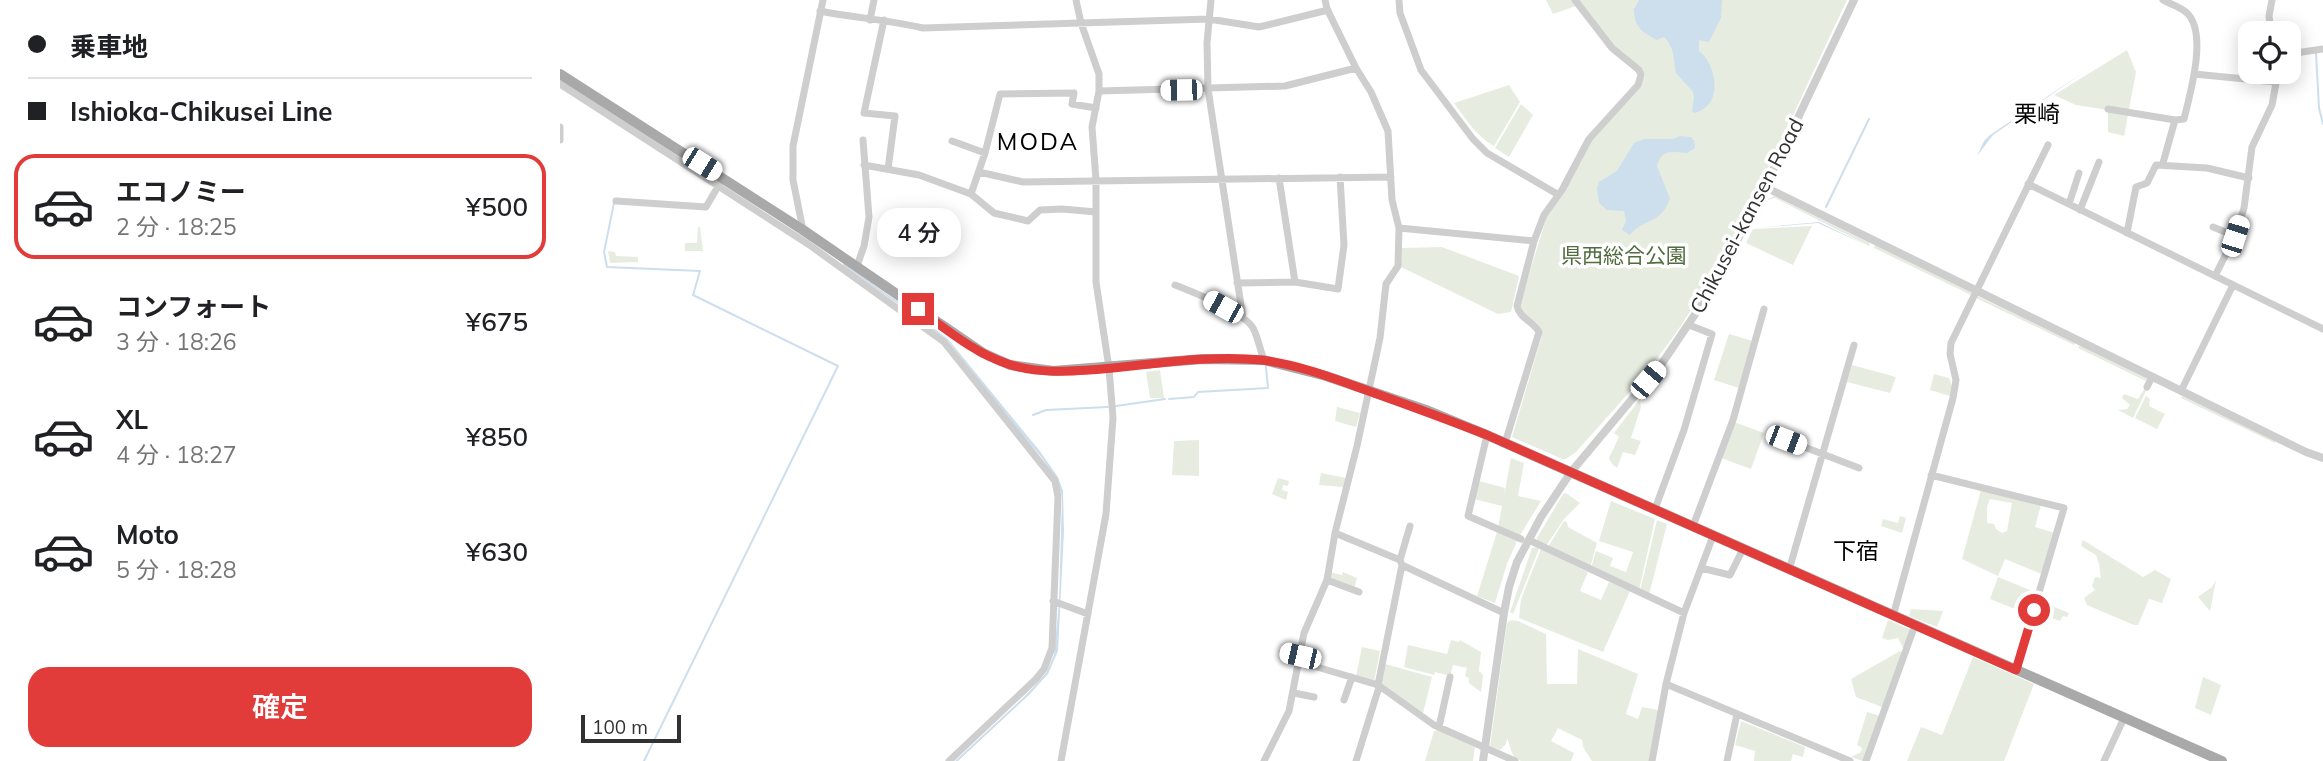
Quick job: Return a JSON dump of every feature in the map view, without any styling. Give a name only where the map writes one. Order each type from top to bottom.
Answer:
[{"type":"main road","points":[[560,74],[720,181],[803,230],[811,241],[857,266],[952,333],[1001,361],[1024,368],[1053,371],[1203,359],[1264,360],[1303,368],[1429,411],[1487,435],[2222,761]]},
{"type":"street","points":[[803,230],[793,180],[793,146],[823,0]]},
{"type":"street","points":[[870,20],[873,0]]},
{"type":"street","points":[[1062,761],[1106,514],[1113,418],[1109,368],[1096,282],[1096,180],[1092,127],[1099,91],[1099,74],[1076,0]]},
{"type":"street","points":[[1211,0],[1207,43],[1208,89],[1243,318]]},
{"type":"street","points":[[1264,761],[1289,711],[1304,633],[1327,580],[1335,533],[1380,338],[1386,284],[1398,266],[1399,228],[1392,200],[1388,131],[1325,0]]},
{"type":"street","points":[[1399,0],[1400,13],[1422,70],[1473,139],[1487,153],[1557,194]]},
{"type":"street","points":[[1505,443],[1539,332],[1523,318],[1517,306],[1534,241],[1544,215],[1562,190],[1589,139],[1639,85],[1641,75],[1639,70],[1612,48],[1575,0]]},
{"type":"street","name":"Chikusei-kansen Road","points":[[1483,761],[1504,613],[1509,587],[1525,540],[1571,472],[1663,362],[1712,289],[1765,187],[1854,0]]},
{"type":"street","points":[[2108,109],[2175,120],[2184,119],[2194,74],[2194,26],[2187,13],[2163,0]]},
{"type":"street","points":[[2270,21],[2272,0]]},
{"type":"street","points":[[820,12],[923,28],[1209,19],[1259,27],[1328,10]]},
{"type":"street","points":[[884,20],[864,113],[895,117],[888,169]]},
{"type":"street","points":[[2301,52],[2323,49]]},
{"type":"street","points":[[1099,91],[1284,86],[1356,68]]},
{"type":"street","points":[[2194,74],[2238,78]]},
{"type":"street","points":[[560,84],[720,181],[811,241],[944,342],[1055,481],[1058,497],[1052,648],[1044,669],[949,761]]},
{"type":"street","points":[[2215,276],[2235,236],[2244,208],[2252,146],[2272,105],[2276,84]]},
{"type":"street","points":[[971,194],[1000,94],[1074,93],[1072,104],[1096,108]]},
{"type":"street","points":[[2163,163],[2175,120]]},
{"type":"street","points":[[560,127],[560,140]]},
{"type":"street","points":[[857,266],[869,217],[863,140]]},
{"type":"street","points":[[952,141],[985,153]]},
{"type":"street","points":[[1894,616],[1953,398],[1956,380],[1950,354],[1951,343],[2048,145]]},
{"type":"street","points":[[2080,210],[2099,162]]},
{"type":"street","points":[[2127,233],[2136,187],[2147,183],[2156,164],[2207,168],[2249,178]]},
{"type":"street","points":[[864,165],[919,175],[971,194],[994,213],[1028,221],[1040,210],[1096,212]]},
{"type":"street","points":[[979,172],[1023,182],[1391,177]]},
{"type":"street","points":[[2069,204],[2079,173]]},
{"type":"street","points":[[1237,284],[1295,282],[1338,289],[1344,245],[1340,177]]},
{"type":"street","points":[[1279,178],[1295,282]]},
{"type":"street","points":[[616,201],[706,206],[720,181]]},
{"type":"street","points":[[2028,184],[2323,329]]},
{"type":"street","points":[[1765,187],[2323,458]]},
{"type":"street","points":[[2213,227],[2235,236]]},
{"type":"street","points":[[1399,228],[1534,241]]},
{"type":"street","points":[[1175,285],[1243,318],[1253,327],[1264,360]]},
{"type":"street","points":[[2181,391],[2233,285]]},
{"type":"street","points":[[1693,526],[1733,420],[1765,309]]},
{"type":"street","points":[[1655,509],[1684,430],[1713,334],[1689,325]]},
{"type":"street","points":[[1789,570],[1854,345]]},
{"type":"street","points":[[2147,387],[2152,377]]},
{"type":"street","points":[[1487,435],[1468,516],[1684,613]]},
{"type":"street","points":[[1786,440],[1858,468]]},
{"type":"street","points":[[1931,475],[2064,509],[2016,670]]},
{"type":"street","points":[[1356,761],[1378,686],[1410,526]]},
{"type":"street","points":[[1335,533],[1504,613]]},
{"type":"street","points":[[1652,761],[1666,684],[1684,613],[1713,536]]},
{"type":"street","points":[[1701,568],[1730,575],[1743,549]]},
{"type":"street","points":[[1327,580],[1359,592]]},
{"type":"street","points":[[1054,601],[1088,614]]},
{"type":"street","points":[[1866,761],[1915,625]]},
{"type":"street","points":[[1285,653],[1378,686],[1438,727],[1515,761]]},
{"type":"street","points":[[1344,700],[1352,677]]},
{"type":"street","points":[[1438,727],[1450,677]]},
{"type":"street","points":[[1666,684],[1850,761]]},
{"type":"street","points":[[1294,693],[1314,697]]},
{"type":"street","points":[[1727,761],[1737,714]]},
{"type":"street","points":[[2104,761],[2124,718]]},
{"type":"green space","points":[[1546,0],[1572,0],[1576,6],[1553,14]]},
{"type":"green space","name":"県西総合公園","points":[[1578,0],[1847,0],[1757,192],[1696,302],[1655,361],[1624,398],[1576,452],[1562,459],[1512,437],[1542,335],[1538,324],[1523,314],[1519,306],[1547,216],[1557,198],[1561,197],[1587,146],[1640,86],[1645,76],[1639,66],[1611,43]]},
{"type":"green space","points":[[2127,50],[2136,72],[2124,136],[2108,132],[2108,110],[2076,105],[2054,95]]},
{"type":"green space","points":[[1509,85],[1520,102],[1494,146],[1477,132],[1454,103]]},
{"type":"green space","points":[[1521,104],[1533,115],[1509,157],[1495,148]]},
{"type":"green space","points":[[1774,196],[1870,243],[1869,246],[1775,198],[1767,200],[1755,222],[1766,200]]},
{"type":"green space","points":[[1812,226],[1793,265],[1746,243],[1753,229]]},
{"type":"green space","points":[[698,227],[703,251],[685,251],[685,243],[697,243]]},
{"type":"green space","points":[[1875,245],[1972,293],[1971,295],[1874,248]]},
{"type":"green space","points":[[1442,247],[1519,276],[1511,312],[1498,314],[1401,267],[1402,248]]},
{"type":"green space","points":[[608,251],[615,252],[616,256],[638,257],[638,262],[610,263]]},
{"type":"green space","points":[[1977,296],[2075,343],[2074,345],[1976,298]]},
{"type":"green space","points":[[1729,334],[1753,341],[1739,388],[1714,380]]},
{"type":"green space","points":[[2080,345],[2147,379],[2146,381],[2078,348]]},
{"type":"green space","points":[[1852,365],[1896,377],[1890,393],[1847,382]]},
{"type":"green space","points":[[1160,370],[1164,398],[1150,398],[1146,372]]},
{"type":"green space","points":[[1934,374],[1949,378],[1952,386],[1950,396],[1930,390]]},
{"type":"green space","points":[[2146,386],[2148,387],[2133,418],[2118,410],[2127,409],[2130,405],[2122,398],[2124,394],[2138,399]]},
{"type":"green space","points":[[2146,396],[2150,399],[2149,406],[2165,414],[2157,429],[2135,418]]},
{"type":"green space","points":[[2182,396],[2275,441],[2275,443],[2181,398]]},
{"type":"green space","points":[[1640,399],[1641,407],[1631,438],[1641,441],[1635,455],[1623,452],[1617,468],[1609,458],[1619,437],[1614,433]]},
{"type":"green space","points":[[1337,407],[1360,413],[1356,427],[1335,421]]},
{"type":"green space","points":[[1734,422],[1764,433],[1751,469],[1721,458]]},
{"type":"green space","points":[[1199,440],[1199,476],[1172,475],[1174,441]]},
{"type":"green space","points":[[1511,458],[1524,463],[1518,496],[1541,501],[1519,537],[1498,528],[1502,506],[1474,499],[1479,481],[1505,488],[1504,496]]},
{"type":"green space","points":[[1321,473],[1346,478],[1343,487],[1319,485]]},
{"type":"green space","points":[[1278,478],[1289,481],[1288,486],[1283,485],[1282,490],[1288,492],[1286,500],[1272,494]]},
{"type":"green space","points":[[1981,490],[2041,505],[2035,527],[2055,533],[2044,575],[2005,559],[1998,576],[1962,559]],"holes":[[[1990,499],[2012,503],[2007,531],[2002,533],[1994,524],[1987,523]]]},
{"type":"green space","points":[[1566,493],[1580,503],[1564,519],[1546,546],[1538,543],[1537,538]]},
{"type":"green space","points":[[1611,501],[1655,519],[1639,590],[1591,568],[1596,551],[1613,558],[1610,566],[1626,572],[1633,552],[1599,541]]},
{"type":"green space","points":[[1900,516],[1906,518],[1902,533],[1881,526],[1883,519],[1898,523]]},
{"type":"green space","points":[[1657,520],[1667,524],[1649,595],[1640,591]]},
{"type":"green space","points":[[1564,521],[1568,527],[1597,543],[1590,568],[1548,547]]},
{"type":"green space","points":[[1497,532],[1517,541],[1495,603],[1477,596]]},
{"type":"green space","points":[[2083,540],[2143,577],[2155,570],[2171,579],[2162,603],[2149,599],[2138,625],[2087,605],[2084,598],[2095,590],[2092,586],[2095,577],[2101,578],[2096,555],[2081,546]]},
{"type":"green space","points":[[1532,548],[1539,549],[1513,614],[1510,612]]},
{"type":"green space","points":[[1541,549],[1588,572],[1580,591],[1601,600],[1609,582],[1630,591],[1603,652],[1519,618],[1521,599]]},
{"type":"green space","points":[[1329,572],[1342,575],[1343,572],[1357,578],[1354,589],[1328,579]]},
{"type":"green space","points":[[1998,577],[2037,593],[2030,615],[1990,599]]},
{"type":"green space","points":[[2216,580],[2210,611],[2198,597],[2212,587]]},
{"type":"green space","points":[[2045,603],[2069,613],[2067,617],[2063,616],[2060,621],[2041,614]]},
{"type":"green space","points":[[1911,609],[1943,611],[1937,627],[1909,616]]},
{"type":"green space","points":[[1511,620],[1546,634],[1547,684],[1577,684],[1578,649],[1638,674],[1626,714],[1638,719],[1642,707],[1658,710],[1650,761],[1592,761],[1583,747],[1582,740],[1558,728],[1551,741],[1574,753],[1571,761],[1521,761],[1514,758],[1507,738],[1506,744],[1500,750],[1490,746],[1507,623]]},
{"type":"green space","points":[[1888,620],[1911,630],[1904,650],[1898,638],[1882,638]]},
{"type":"green space","points":[[1451,640],[1460,640],[1481,652],[1481,692],[1469,683],[1469,678],[1465,676],[1467,668],[1453,665],[1450,676],[1404,667],[1408,645],[1447,654]]},
{"type":"green space","points":[[1362,647],[1380,651],[1374,682],[1356,676]]},
{"type":"green space","points":[[1900,651],[1903,654],[1882,707],[1856,697],[1851,679]]},
{"type":"green space","points":[[1973,657],[2034,684],[2004,761],[1907,761],[1921,727],[1942,735]]},
{"type":"green space","points":[[1385,664],[1432,677],[1423,713],[1381,684]]},
{"type":"green space","points":[[2203,677],[2221,685],[2211,715],[2195,708]]},
{"type":"green space","points":[[1867,712],[1880,716],[1863,761],[1851,757],[1861,752],[1862,748],[1857,745]]},
{"type":"green space","points":[[1741,721],[1805,747],[1803,757],[1793,754],[1791,761],[1754,761],[1755,751],[1735,745]]},
{"type":"green space","points":[[1439,730],[1475,747],[1473,761],[1425,761],[1434,731]]},
{"type":"water","points":[[1639,0],[1722,0],[1721,18],[1709,42],[1699,40],[1699,51],[1710,65],[1714,84],[1714,93],[1704,109],[1694,113],[1692,111],[1693,92],[1676,73],[1668,41],[1664,37],[1657,40],[1638,25],[1634,10],[1631,9],[1634,9]]},
{"type":"water","points":[[2087,70],[1993,135],[1977,156],[1990,135]]},
{"type":"water","points":[[1680,136],[1691,137],[1695,148],[1687,153],[1669,152],[1659,160],[1657,166],[1670,199],[1666,208],[1630,235],[1622,230],[1626,221],[1624,211],[1607,210],[1599,203],[1599,182],[1617,171],[1634,143],[1644,139],[1673,139]]},
{"type":"water","points":[[1819,222],[1868,246],[1818,223],[1755,228]]},
{"type":"water","points":[[912,312],[948,339],[1039,450],[1058,477],[1063,491],[1064,531],[1058,651],[1048,674],[1029,695],[958,761],[955,761],[1046,673],[1054,655],[1059,602],[1062,497],[1057,480],[1042,458],[948,341],[911,314]]},
{"type":"waterway","points":[[2316,53],[2319,108],[2323,124]]},
{"type":"waterway","points":[[1826,207],[1869,119]]},
{"type":"waterway","points":[[614,203],[604,252],[607,267],[700,271],[693,295],[838,366],[644,761]]},
{"type":"waterway","points":[[844,265],[911,312]]},
{"type":"waterway","points":[[1169,399],[1194,397],[1198,392],[1268,388],[1266,367]]},
{"type":"waterway","points":[[1116,406],[1165,399]]},
{"type":"waterway","points":[[1033,415],[1046,410],[1108,407]]},
{"type":"district","name":"栗崎","points":[[2037,114]]},
{"type":"district","name":"MODA","points":[[1038,142]]},
{"type":"district","name":"下宿","points":[[1856,551]]},
{"type":"route","points":[[918,309],[983,353],[1024,368],[1067,371],[1240,358],[1303,368],[1429,411],[1487,435],[2016,670],[2034,610]]}]
